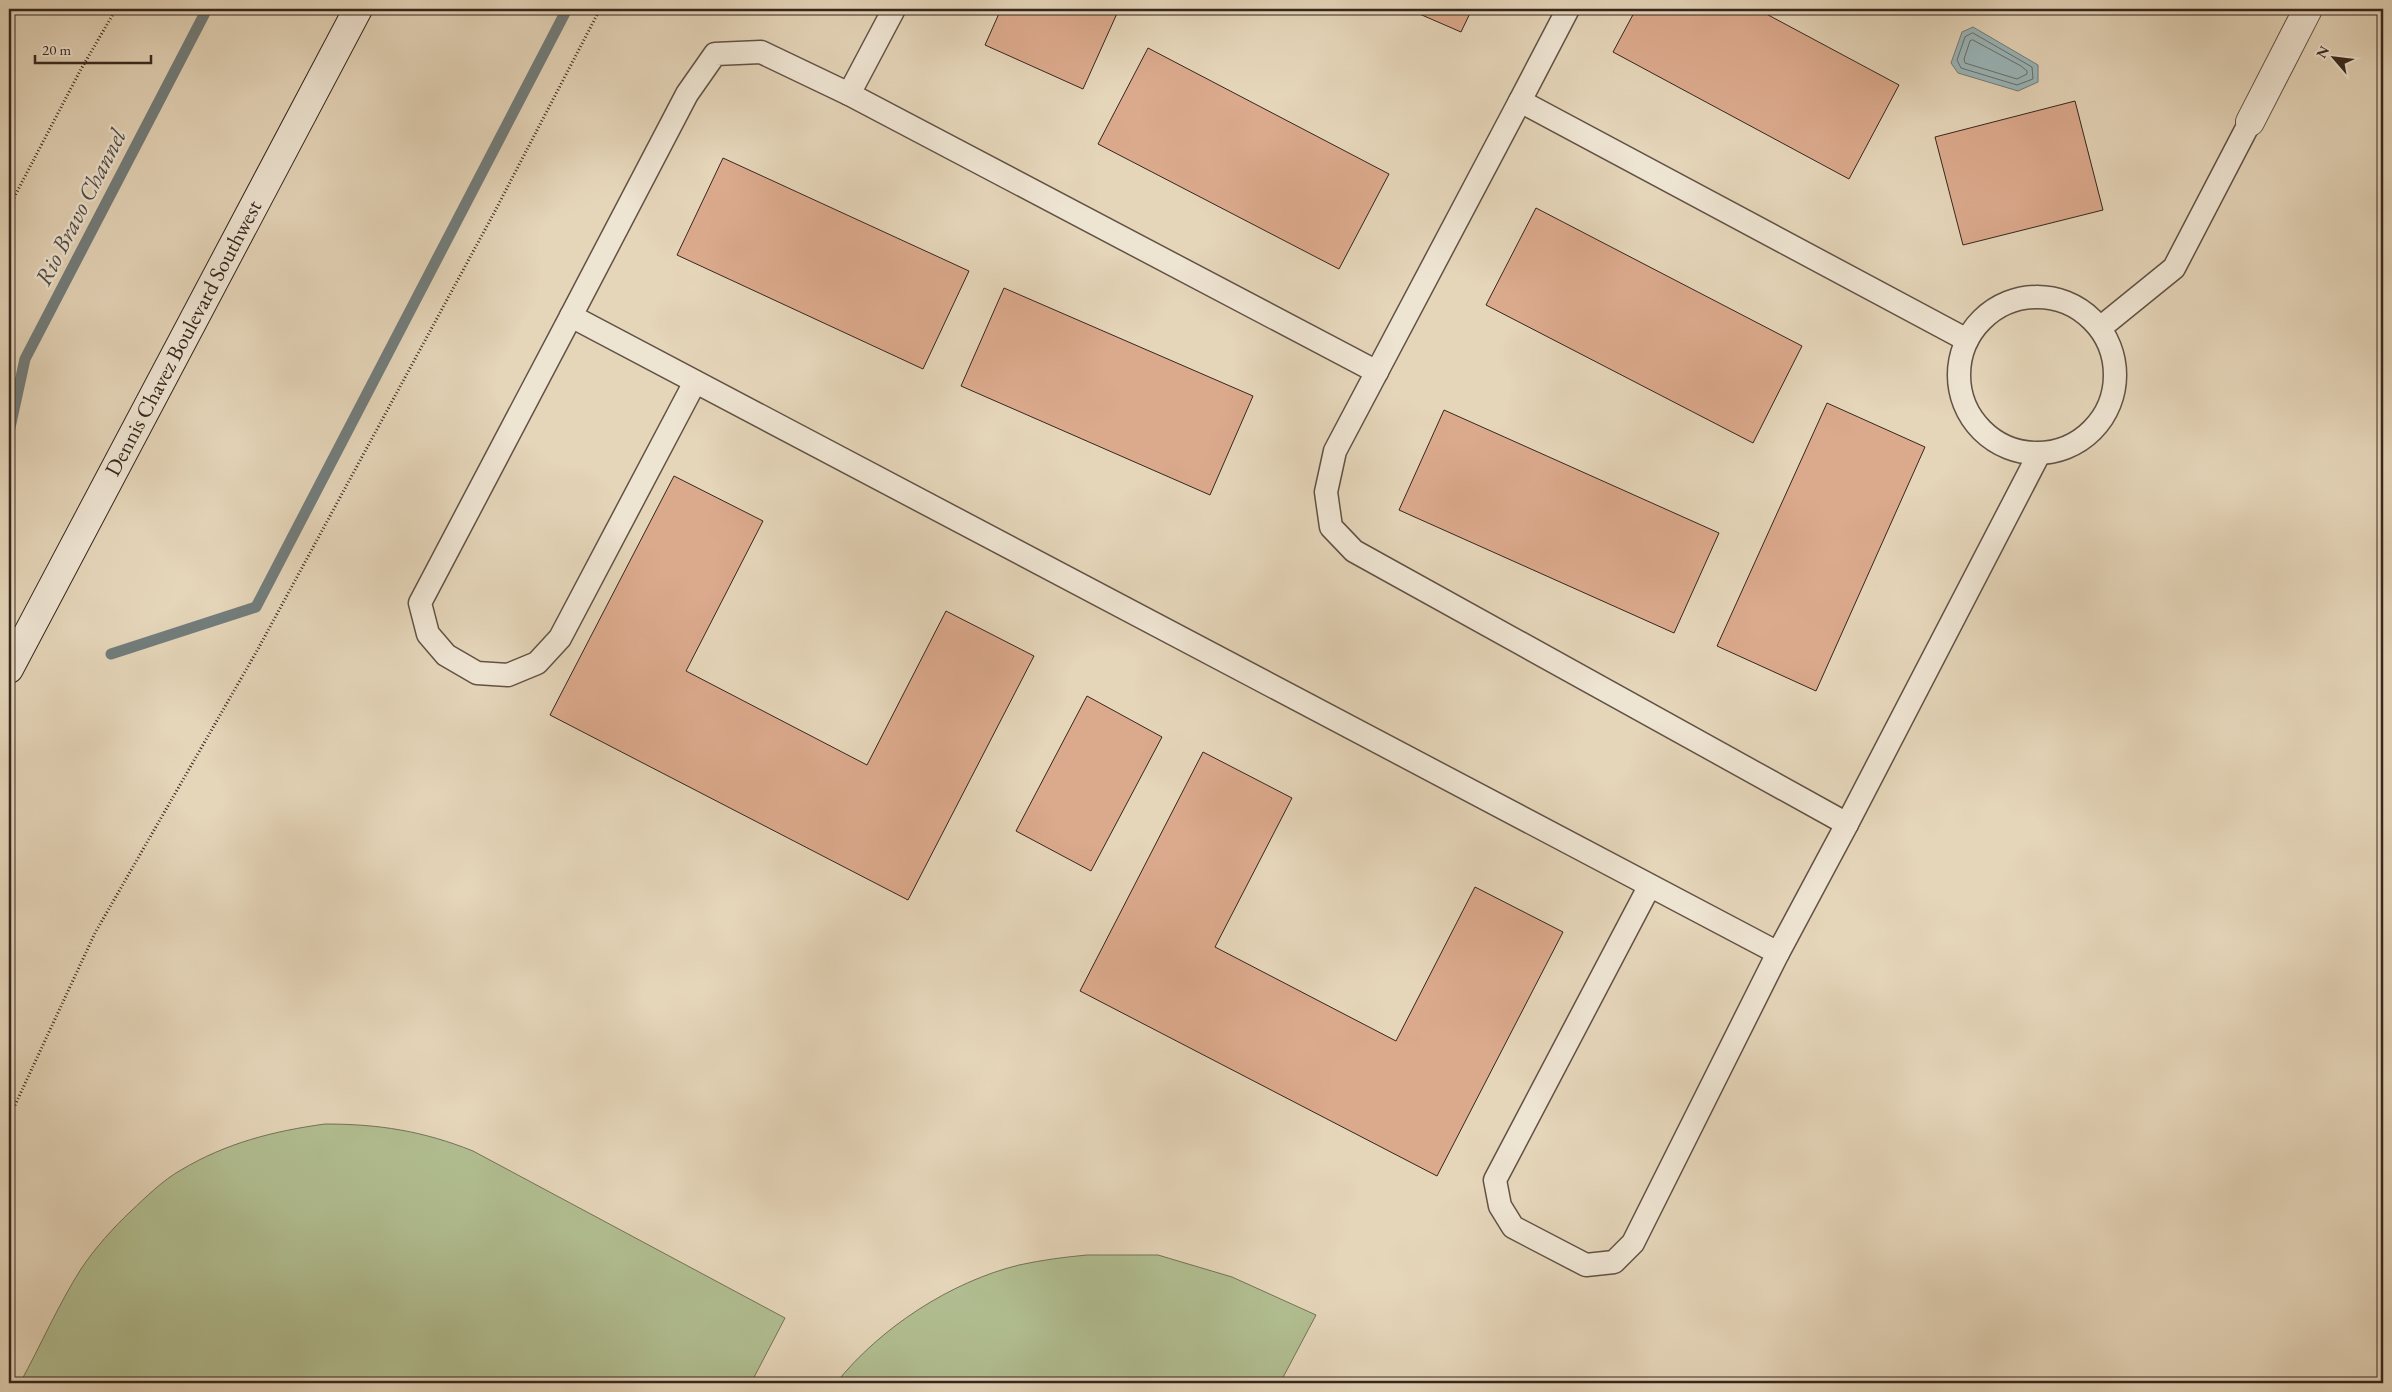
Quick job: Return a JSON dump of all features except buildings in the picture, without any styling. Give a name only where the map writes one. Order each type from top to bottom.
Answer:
[{"type":"main road","name":"Dennis Chavez Boulevard Southwest","points":[[9,669],[358,9]]},
{"type":"main road","points":[[2250,122],[2308,9]]},
{"type":"lane","points":[[849,94],[894,9]]},
{"type":"lane","points":[[1568,9],[1336,451],[1326,492],[1331,527],[1354,551],[1847,824]]},
{"type":"lane","points":[[695,382],[560,638],[537,663],[508,675],[476,673],[446,655],[428,634],[420,603],[687,94],[716,54],[761,52],[849,94],[1377,372]]},
{"type":"lane","points":[[1520,101],[1967,340]]},
{"type":"lane","points":[[2100,328],[2174,268],[2250,122]]},
{"type":"lane","points":[[2031,296],[2057,299],[2081,309],[2100,328],[2112,350],[2116,374],[2112,398],[2102,420],[2084,438],[2070,446],[2039,454],[2012,450],[1989,438],[1971,417],[1960,392],[1959,365],[1967,340],[1983,318],[2005,303],[2031,296]]},
{"type":"lane","points":[[571,316],[1649,887],[1778,953]]},
{"type":"lane","points":[[1649,887],[1494,1180],[1500,1206],[1513,1227],[1586,1265],[1614,1262],[1633,1243],[1778,953],[2039,454]]},
{"type":"path","points":[[9,207],[76,79],[116,9]]},
{"type":"path","points":[[9,1118],[95,933],[258,649],[494,213],[600,9]]},
{"type":"green space","points":[[325,1124],[364,1125],[400,1130],[436,1138],[473,1151],[785,1318],[751,1383],[20,1383],[86,1261],[118,1224],[155,1189],[181,1170],[233,1145],[287,1130]]},
{"type":"green space","points":[[1087,1255],[1158,1255],[1232,1277],[1316,1315],[1280,1383],[836,1383],[873,1344],[895,1326],[942,1295],[967,1283],[1019,1265]]},
{"type":"water","points":[[1973,27],[2038,65],[2038,82],[2018,91],[1958,73],[1951,63],[1962,32]]},
{"type":"waterway","name":"Rio Bravo Channel","points":[[9,432],[25,359],[207,9]]},
{"type":"waterway","points":[[111,654],[256,607],[567,9]]}]
